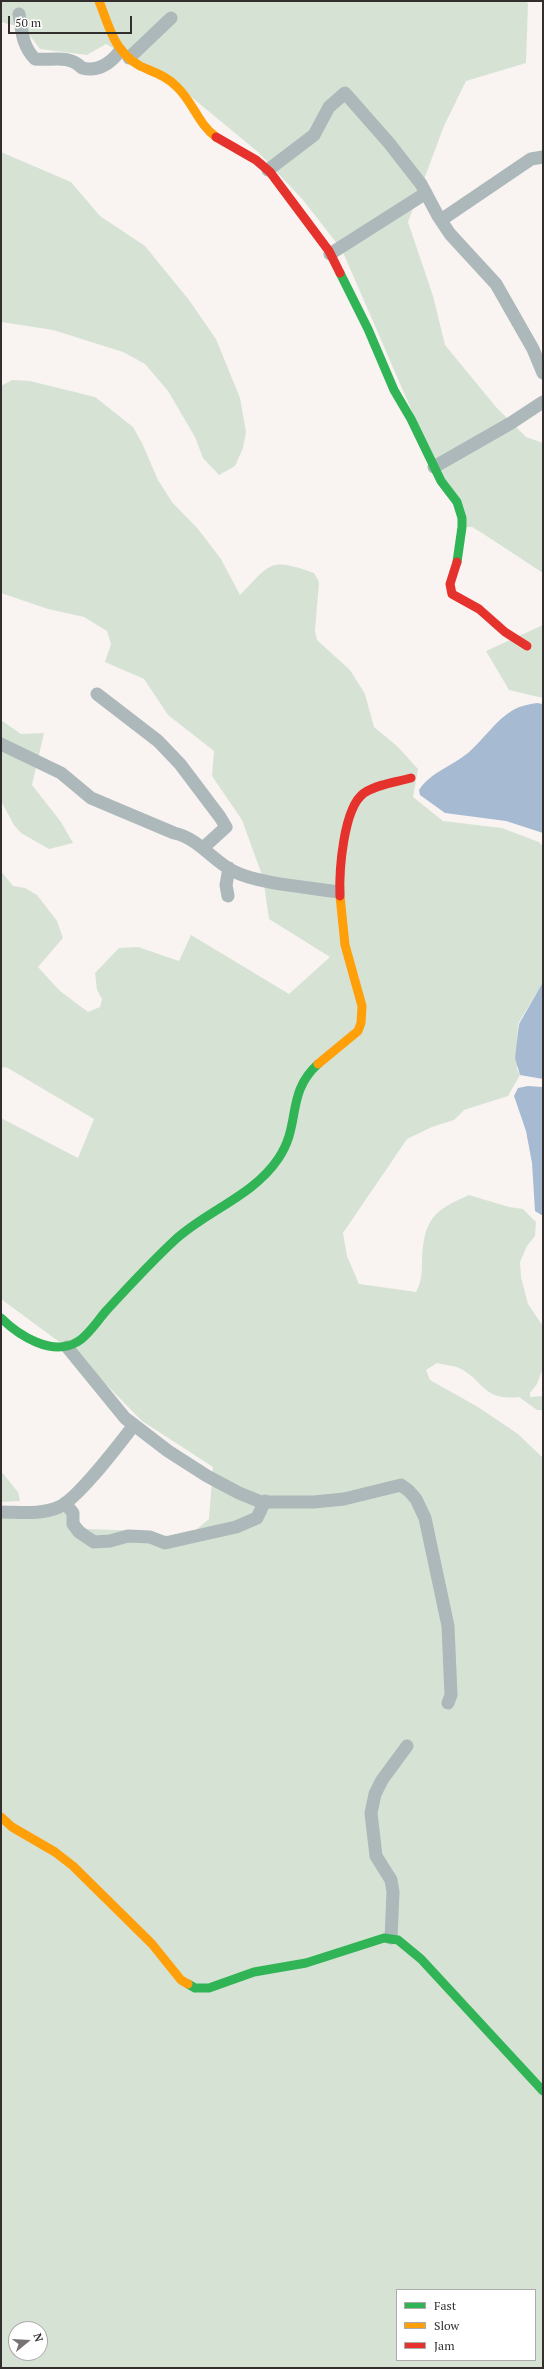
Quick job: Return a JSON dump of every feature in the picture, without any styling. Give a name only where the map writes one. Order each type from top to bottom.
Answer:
[{"type":"street","points":[[99,1],[125,54],[166,78],[177,87],[197,120],[210,132],[226,144],[260,162],[268,170],[330,254],[368,329],[394,390],[434,467],[457,502],[462,518],[460,550],[450,584],[450,589],[459,599],[479,609],[505,632],[528,646]]},
{"type":"street","points":[[19,14],[26,50],[35,59],[67,60],[77,63],[82,68],[99,69],[125,54],[171,18]]},
{"type":"street","points":[[268,170],[314,135],[329,107],[344,93],[389,143],[426,194],[450,234],[496,284],[533,349],[543,374]]},
{"type":"street","points":[[441,220],[531,159],[543,157]]},
{"type":"street","points":[[330,254],[426,194]]},
{"type":"street","points":[[434,467],[511,423],[543,402]]},
{"type":"street","points":[[97,694],[158,741],[180,764],[220,817],[226,827],[203,848]]},
{"type":"street","points":[[1,744],[61,773],[91,798],[174,833],[185,835],[229,868],[259,879],[338,892]]},
{"type":"street","points":[[1,1318],[20,1333],[52,1347],[68,1347],[78,1342],[152,1261],[192,1225],[212,1210],[256,1185],[267,1173],[282,1152],[291,1135],[297,1093],[304,1080],[319,1063],[358,1031],[364,1016],[345,945],[338,892],[342,850],[357,799],[375,788],[411,778]]},
{"type":"street","points":[[228,896],[226,885],[229,868]]},
{"type":"street","points":[[68,1347],[110,1400],[134,1425],[168,1451],[207,1476],[239,1493],[265,1501],[314,1502],[337,1500],[401,1485],[410,1490],[425,1518],[448,1626],[451,1695],[448,1702]]},
{"type":"street","points":[[1,1512],[28,1513],[46,1510],[65,1503],[92,1476],[134,1425]]},
{"type":"street","points":[[65,1503],[73,1513],[73,1524],[79,1532],[94,1542],[110,1541],[128,1536],[150,1537],[165,1543],[236,1527],[257,1518],[265,1501]]},
{"type":"street","points":[[391,1938],[393,1892],[390,1880],[376,1856],[371,1814],[375,1794],[382,1780],[407,1746]]},
{"type":"street","points":[[1,1817],[12,1827],[55,1852],[73,1866],[152,1944],[181,1980],[195,1988],[209,1988],[254,1972],[306,1963],[353,1949],[374,1940],[391,1938],[408,1946],[543,2091]]},
{"type":"green space","points":[[1,1],[526,1],[528,4],[526,63],[466,81],[444,126],[408,222],[433,296],[445,345],[496,407],[526,437],[543,443],[543,573],[482,533],[472,527],[467,527],[414,416],[342,250],[303,200],[258,152],[184,91],[106,44],[87,55],[40,49],[24,28],[1,22]]},
{"type":"green space","points":[[1,152],[71,182],[100,216],[145,246],[189,300],[216,339],[240,398],[246,432],[243,448],[235,466],[219,475],[203,458],[195,437],[168,391],[145,364],[123,352],[53,330],[1,322]]},
{"type":"green space","points":[[12,380],[30,381],[95,397],[133,427],[142,443],[158,480],[172,502],[198,529],[221,559],[240,595],[258,576],[272,566],[279,564],[288,565],[314,573],[319,582],[315,631],[317,640],[350,670],[365,694],[374,727],[397,746],[418,769],[413,797],[443,821],[502,828],[539,842],[543,847],[543,982],[518,1024],[517,1069],[520,1075],[508,1096],[464,1110],[454,1120],[432,1127],[407,1139],[343,1233],[347,1256],[359,1284],[416,1292],[421,1280],[423,1245],[425,1234],[429,1225],[439,1211],[457,1200],[469,1195],[509,1207],[523,1209],[536,1222],[535,1236],[527,1246],[520,1262],[521,1277],[528,1304],[543,1326],[543,1368],[537,1384],[530,1393],[530,1397],[543,1396],[543,1410],[537,1410],[519,1397],[498,1396],[491,1393],[468,1373],[457,1367],[437,1363],[426,1370],[430,1380],[478,1407],[518,1434],[543,1458],[543,2368],[1,2368],[1,1514],[65,1511],[87,1529],[148,1531],[184,1540],[209,1519],[213,1467],[142,1421],[77,1355],[1,1299],[1,1118],[78,1158],[94,1119],[6,1067],[1,1068],[1,871],[13,886],[25,888],[37,895],[57,921],[63,938],[38,967],[60,991],[88,1012],[100,1007],[102,999],[97,990],[95,973],[119,948],[138,947],[179,961],[191,935],[289,994],[330,957],[269,919],[263,878],[242,820],[212,776],[214,751],[168,715],[144,679],[105,662],[111,644],[107,631],[84,617],[48,609],[1,593],[1,386]]},
{"type":"green space","points":[[543,625],[543,698],[509,690],[486,651]]},
{"type":"green space","points":[[1,720],[21,734],[44,733],[32,785],[61,822],[73,843],[49,849],[21,833],[14,825],[1,801]]},
{"type":"green space","points":[[1,1471],[18,1492],[20,1501],[1,1502]]},
{"type":"water","points":[[537,703],[543,704],[543,833],[506,821],[445,813],[420,795],[419,790],[429,778],[462,758],[507,714],[519,707]]},
{"type":"water","points":[[543,982],[543,1079],[520,1075],[515,1058],[519,1024]]},
{"type":"water","points":[[528,1086],[543,1087],[543,1216],[535,1211],[532,1163],[526,1131],[514,1096],[518,1088]]},
{"type":"traffic: fast","points":[[340,273],[368,329],[394,390],[411,419],[441,481],[457,502],[462,518],[457,562]]},
{"type":"traffic: fast","points":[[1,1318],[8,1325],[26,1337],[46,1345],[57,1347],[67,1346],[81,1339],[89,1332],[132,1283],[176,1239],[202,1219],[243,1193],[268,1172],[278,1159],[290,1134],[297,1098],[301,1087],[308,1075],[318,1064]]},
{"type":"traffic: fast","points":[[188,1984],[195,1988],[209,1988],[254,1972],[306,1963],[384,1938],[398,1940],[421,1959],[543,2091]]},
{"type":"traffic: slow","points":[[99,1],[114,38],[124,53],[140,66],[173,83],[183,93],[205,126],[216,137]]},
{"type":"traffic: slow","points":[[318,1064],[358,1031],[361,1023],[362,1006],[345,945],[340,896]]},
{"type":"traffic: slow","points":[[1,1817],[12,1827],[55,1852],[73,1866],[152,1944],[181,1980],[188,1984]]},
{"type":"traffic: jam","points":[[216,137],[256,160],[270,172],[329,251],[340,273]]},
{"type":"traffic: jam","points":[[457,562],[450,584],[452,594],[479,609],[505,632],[527,646]]},
{"type":"traffic: jam","points":[[340,896],[340,872],[344,841],[351,812],[357,801],[364,793],[375,787],[411,778]]}]
